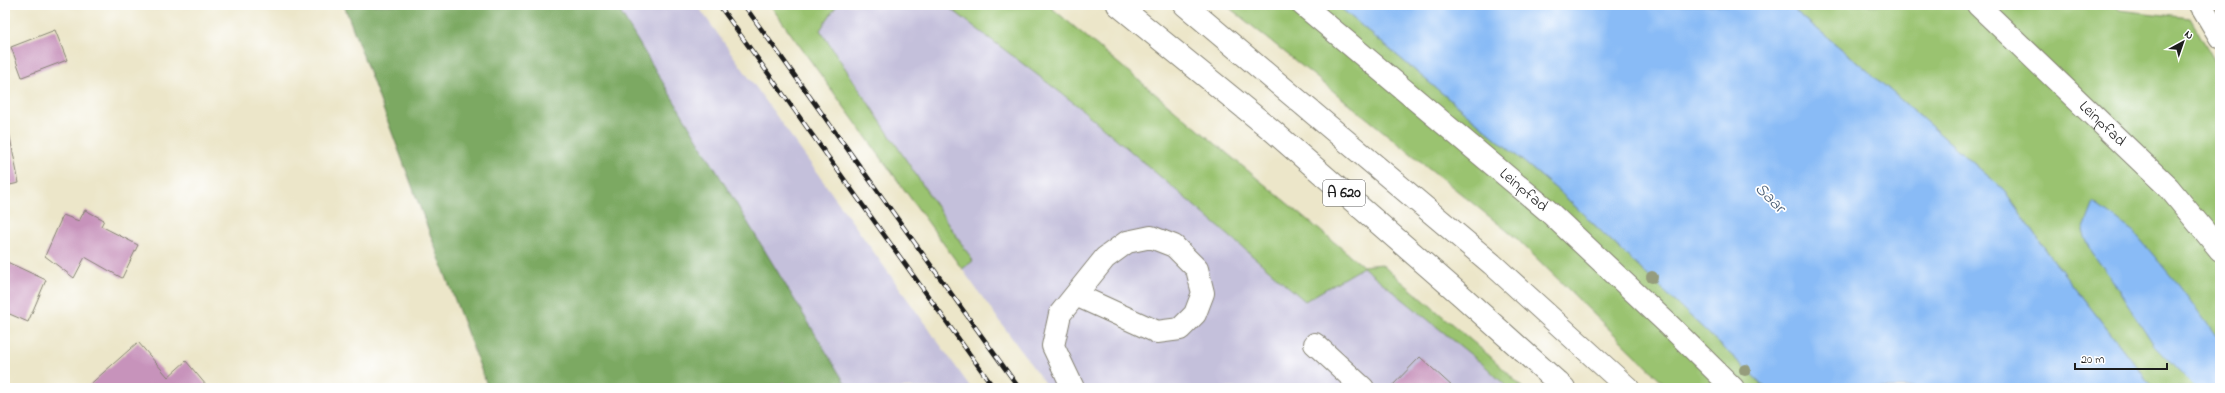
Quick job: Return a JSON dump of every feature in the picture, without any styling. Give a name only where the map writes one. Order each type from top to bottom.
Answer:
[{"type":"main road","name":"A 620","points":[[1118,5],[1274,132],[1564,388]]},
{"type":"main road","name":"A 620","points":[[1185,5],[1492,264],[1628,388]]},
{"type":"main road","name":"Leinpfad","points":[[1303,5],[1547,210],[1668,324],[1733,388]]},
{"type":"main road","name":"Leinpfad","points":[[1978,5],[2169,188],[2220,250]]},
{"type":"main road","points":[[2201,5],[2220,37]]},
{"type":"main road","points":[[1073,388],[1053,346],[1060,314],[1105,258],[1127,242],[1150,237],[1174,246],[1196,269],[1203,293],[1195,314],[1180,329],[1157,332],[1076,295]]},
{"type":"main road","points":[[1315,344],[1363,388]]},
{"type":"shaded area","points":[[616,5],[697,5],[971,388],[848,388]]},
{"type":"shaded area","points":[[837,5],[947,5],[1078,106],[1363,266],[1485,366],[1508,388],[1048,388],[962,269],[973,261],[820,30]]},
{"type":"green space","points":[[344,5],[616,5],[848,388],[488,388]]},
{"type":"green space","points":[[770,5],[837,5],[820,30],[973,261],[962,269]]},
{"type":"green space","points":[[946,5],[1048,5],[1363,266],[1381,264],[1492,358],[1523,388],[1508,388],[1485,366],[1363,267],[1305,301],[1078,106]]},
{"type":"green space","points":[[1226,5],[1337,5],[1561,193],[1766,388],[1669,388],[1516,238]]},
{"type":"green space","points":[[1788,5],[2116,5],[2119,10],[2190,18],[2220,70],[2220,388],[2153,388],[2051,257],[2004,190],[1861,65]]},
{"type":"water","name":"Saar","points":[[1337,5],[1788,5],[1861,65],[2004,190],[2051,257],[2153,388],[1766,388],[1561,193]]},
{"type":"water","points":[[2094,203],[2134,232],[2180,287],[2220,341],[2220,388],[2196,388],[2154,345],[2111,278],[2092,253],[2083,231]]},
{"type":"building","points":[[55,30],[67,60],[22,77],[11,47]]},
{"type":"building","points":[[5,112],[19,183],[5,186]]},
{"type":"building","points":[[85,210],[104,220],[101,226],[138,245],[122,278],[85,257],[74,278],[45,256],[63,215],[79,221]]},
{"type":"building","points":[[5,261],[46,280],[28,322],[5,312]]},
{"type":"building","points":[[138,342],[168,377],[186,361],[206,385],[202,388],[86,388]]},
{"type":"building","points":[[1420,357],[1454,388],[1390,388]]},
{"type":"building","points":[[783,382],[788,388],[775,388]]},
{"type":"railway","points":[[719,5],[994,388]]},
{"type":"railway","points":[[744,5],[1019,388]]}]
